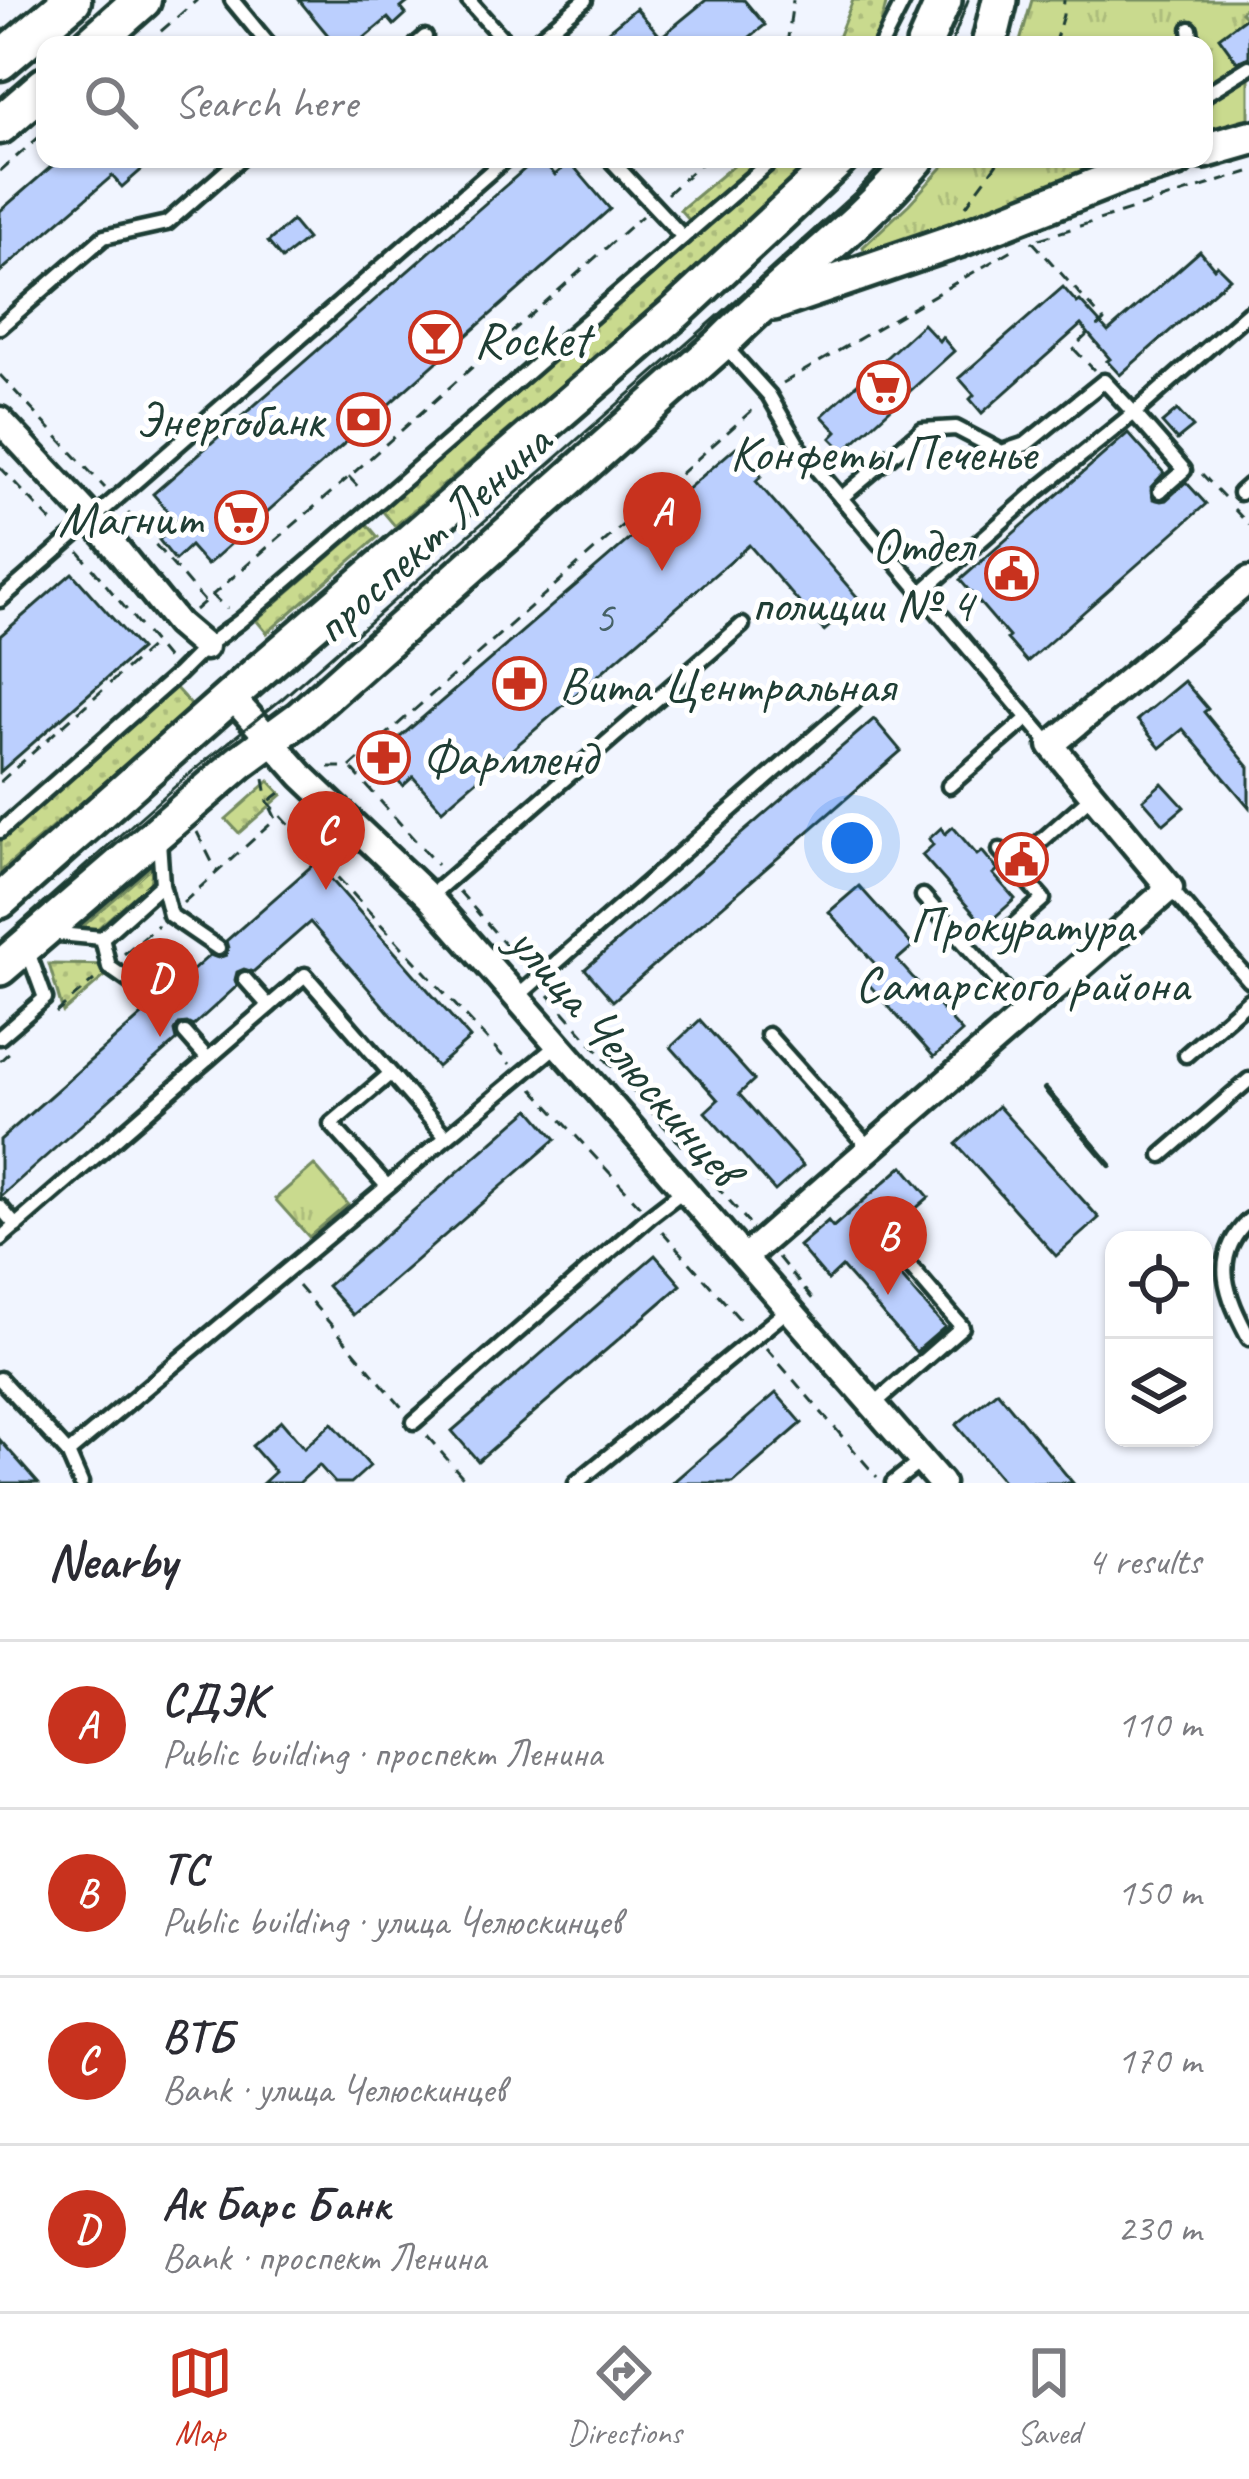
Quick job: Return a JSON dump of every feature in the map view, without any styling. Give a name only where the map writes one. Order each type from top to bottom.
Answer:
[{"type":"main road","points":[[0,61],[72,0]]},
{"type":"main road","points":[[101,36],[142,0]]},
{"type":"main road","points":[[928,36],[944,0]]},
{"type":"main road","points":[[991,36],[1000,0]]},
{"type":"main road","points":[[0,125],[36,94]]},
{"type":"main road","points":[[1213,148],[1249,138]]},
{"type":"main road","name":"проспект Ленина","points":[[0,901],[677,311],[830,168]]},
{"type":"main road","name":"проспект Ленина","points":[[22,949],[268,739],[300,718],[882,200],[909,168]]},
{"type":"main road","points":[[755,309],[958,240],[1125,168]]},
{"type":"street","points":[[0,420],[93,520],[178,624],[205,647]]},
{"type":"street","points":[[755,1249],[1170,888],[1051,745],[1249,580]]},
{"type":"street","name":"улица Челюскинцев","points":[[232,697],[302,776],[526,989],[558,1044],[684,1190],[755,1249],[790,1308],[940,1483]]},
{"type":"lane","points":[[232,0],[262,36]]},
{"type":"lane","points":[[542,36],[585,0]]},
{"type":"lane","points":[[886,36],[904,0]]},
{"type":"lane","points":[[476,3],[501,36]]},
{"type":"lane","points":[[1190,29],[1191,36]]},
{"type":"lane","points":[[1213,89],[1249,67]]},
{"type":"lane","points":[[0,327],[104,237],[167,223],[230,168]]},
{"type":"lane","points":[[0,600],[495,168]]},
{"type":"lane","points":[[618,168],[682,237]]},
{"type":"lane","points":[[0,831],[205,647],[762,168]]},
{"type":"lane","points":[[922,592],[1249,312]]},
{"type":"lane","points":[[722,343],[769,395],[802,452],[1051,745]]},
{"type":"lane","points":[[841,498],[922,430],[956,428],[1003,452],[1026,444],[1103,380],[1184,470],[1160,490]]},
{"type":"lane","points":[[429,897],[742,625]]},
{"type":"lane","points":[[526,989],[854,702]]},
{"type":"lane","points":[[949,786],[1028,718]]},
{"type":"lane","points":[[1014,866],[1092,796]]},
{"type":"lane","points":[[158,832],[170,915],[218,948]]},
{"type":"lane","points":[[1000,850],[1043,899],[1006,932]]},
{"type":"lane","points":[[0,1037],[45,998],[22,949],[102,938],[162,884]]},
{"type":"lane","points":[[1170,888],[1249,980]]},
{"type":"lane","points":[[923,896],[1026,1013]]},
{"type":"lane","points":[[102,938],[109,967],[158,1001]]},
{"type":"lane","points":[[0,1240],[304,975],[446,1137]]},
{"type":"lane","points":[[245,979],[268,1006]]},
{"type":"lane","points":[[1186,1055],[1249,1000]]},
{"type":"lane","points":[[185,1033],[208,1059]]},
{"type":"lane","points":[[768,1035],[870,1149]]},
{"type":"lane","points":[[68,1453],[558,1044]]},
{"type":"lane","points":[[387,1186],[331,1124],[390,1074]]},
{"type":"lane","points":[[1162,1155],[1249,1080]]},
{"type":"lane","points":[[414,1422],[684,1190]]},
{"type":"lane","points":[[0,1207],[16,1226]]},
{"type":"lane","points":[[1249,1220],[1230,1243],[1224,1264],[1232,1307],[1249,1338]]},
{"type":"lane","points":[[872,1406],[962,1327],[897,1251]]},
{"type":"lane","points":[[576,1483],[790,1308]]},
{"type":"lane","points":[[0,1379],[68,1453],[81,1483]]},
{"type":"lane","points":[[893,1483],[921,1461]]},
{"type":"path","points":[[156,36],[197,0]]},
{"type":"path","points":[[788,36],[793,0]]},
{"type":"path","points":[[1057,36],[1064,0]]},
{"type":"path","points":[[0,171],[36,140]]},
{"type":"path","points":[[211,594],[696,168]]},
{"type":"path","points":[[958,240],[955,220],[993,168]]},
{"type":"path","points":[[1032,242],[1104,321],[1097,327]]},
{"type":"path","points":[[1088,334],[1073,348],[1103,380]]},
{"type":"path","points":[[1184,470],[1191,462],[1249,525]]},
{"type":"path","points":[[0,782],[155,643]]},
{"type":"path","points":[[350,767],[449,879],[526,989],[755,1249],[819,1307]]},
{"type":"path","points":[[194,826],[218,874]]},
{"type":"path","points":[[286,1270],[467,1483]]},
{"type":"green space","points":[[853,0],[887,0],[877,36],[839,36]]},
{"type":"green space","points":[[1032,0],[1249,0],[1241,12],[1249,20],[1249,121],[1213,131],[1213,36],[1022,36]]},
{"type":"green space","points":[[730,168],[751,168],[690,221],[680,210]]},
{"type":"green space","points":[[770,168],[809,168],[668,295],[395,526],[379,507]]},
{"type":"green space","points":[[942,168],[1094,168],[866,255],[863,247]]},
{"type":"green space","points":[[367,524],[378,537],[267,633],[256,620]]},
{"type":"green space","points":[[174,686],[193,707],[0,872],[0,839]]},
{"type":"green space","points":[[269,781],[282,795],[239,833],[226,819]]},
{"type":"green space","points":[[153,865],[150,883],[90,935],[76,932]]},
{"type":"green space","points":[[49,964],[118,965],[63,1012]]},
{"type":"green space","points":[[314,1165],[348,1204],[309,1237],[275,1199]]},
{"type":"building","points":[[299,0],[411,0],[401,8],[406,14],[394,25],[388,18],[367,36],[329,36]]},
{"type":"building","points":[[706,0],[744,0],[765,25],[751,36],[662,36]]},
{"type":"building","points":[[636,8],[660,36],[602,36]]},
{"type":"building","points":[[1249,15],[1249,57],[1237,62],[1219,37]]},
{"type":"building","points":[[50,168],[144,168],[122,187],[112,176],[0,272],[0,211]]},
{"type":"building","points":[[526,168],[549,168],[555,175],[563,168],[575,168],[610,209],[207,565],[190,546],[175,560],[159,540],[178,523],[153,494]]},
{"type":"building","points":[[292,221],[307,239],[282,259],[268,242]]},
{"type":"building","points":[[1200,251],[1230,278],[1120,375],[1081,325],[982,413],[970,399],[974,395],[959,378],[1063,287],[1108,332]]},
{"type":"building","points":[[923,324],[954,351],[844,451],[831,438],[837,432],[822,416]]},
{"type":"building","points":[[1177,410],[1193,427],[1177,440],[1162,423]]},
{"type":"building","points":[[1128,433],[1164,473],[1151,487],[1153,499],[1166,500],[1186,482],[1206,504],[1027,662],[960,580]]},
{"type":"building","points":[[736,447],[761,476],[756,481],[860,600],[824,631],[749,545],[442,810],[413,777],[403,786],[377,757]]},
{"type":"building","points":[[72,573],[140,649],[0,772],[0,636]]},
{"type":"building","points":[[1184,681],[1249,767],[1249,807],[1183,729],[1160,748],[1137,720]]},
{"type":"building","points":[[874,719],[901,751],[613,1001],[585,969]]},
{"type":"building","points":[[1162,783],[1184,807],[1164,824],[1143,800]]},
{"type":"building","points":[[953,827],[977,855],[982,851],[998,870],[993,874],[1015,899],[985,926],[922,855],[941,828],[945,834]]},
{"type":"building","points":[[316,862],[470,1038],[437,1067],[310,922],[253,972],[237,972],[237,986],[193,1026],[179,1024],[177,1040],[0,1197],[0,1140],[150,1008],[166,1008],[166,994],[210,955],[226,955],[226,941]]},
{"type":"building","points":[[859,886],[913,946],[897,960],[962,1032],[934,1057],[863,978],[877,966],[829,912]]},
{"type":"building","points":[[700,1020],[754,1080],[739,1094],[803,1166],[775,1191],[705,1112],[718,1100],[671,1047]]},
{"type":"building","points":[[998,1106],[1099,1218],[1056,1256],[956,1144]]},
{"type":"building","points":[[530,1109],[556,1139],[353,1315],[327,1286]]},
{"type":"building","points":[[903,1166],[929,1197],[874,1245],[945,1327],[916,1352],[842,1267],[828,1280],[799,1246],[828,1221],[833,1227]]},
{"type":"building","points":[[655,1255],[681,1285],[478,1461],[452,1431]]},
{"type":"building","points":[[997,1391],[1073,1483],[1005,1483],[956,1425]]},
{"type":"building","points":[[776,1393],[802,1423],[733,1483],[672,1483]]},
{"type":"building","points":[[281,1421],[304,1448],[332,1423],[370,1466],[351,1483],[335,1483],[319,1465],[299,1483],[263,1483],[275,1472],[252,1446]]},
{"type":"building","points":[[0,1440],[38,1483],[0,1483]]},
{"type":"tram line","points":[[954,36],[968,0]]},
{"type":"tram line","points":[[0,941],[742,295],[879,168]]},
{"type":"railway","points":[[1045,1089],[1110,1165]]},
{"type":"place","name":"Rocket","points":[[435,338]]},
{"type":"place","name":"Конфеты Печенье","points":[[883,387]]},
{"type":"place","name":"Энергобанк","points":[[363,419]]},
{"type":"place","name":"Магнит","points":[[242,517]]},
{"type":"place","name":"СДЭК","points":[[662,571]]},
{"type":"place","name":"Отдел полиции № 4","points":[[1012,573]]},
{"type":"place","name":"Вита Центральная","points":[[520,684]]},
{"type":"place","name":"Фармленд","points":[[383,757]]},
{"type":"place","name":"Прокуратура Самарского района","points":[[1022,859]]},
{"type":"place","name":"ВТБ","points":[[326,890]]},
{"type":"place","name":"Ак Барс Банк","points":[[160,1037]]},
{"type":"place","name":"ТС","points":[[888,1295]]}]
